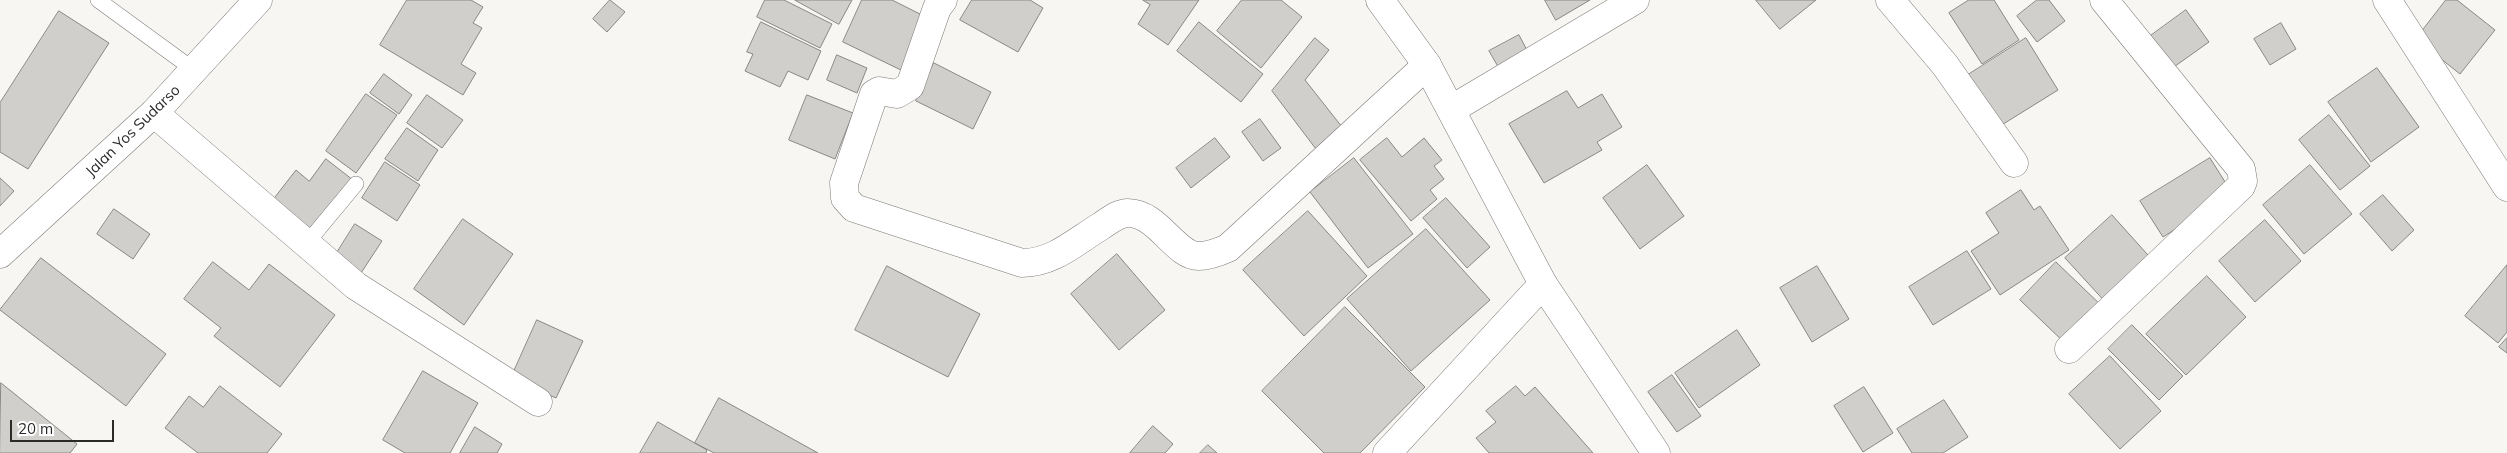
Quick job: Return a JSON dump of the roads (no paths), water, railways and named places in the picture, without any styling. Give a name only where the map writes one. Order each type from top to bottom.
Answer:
[{"type":"main road","name":"Jalan Yos Sudarso","points":[[0,254],[154,113],[258,0]]},
{"type":"main road","points":[[943,0],[937,8],[910,86],[897,94],[879,91],[874,94],[844,183],[845,198],[854,208],[1022,263],[1039,263],[1052,258],[1114,217],[1127,213],[1141,215],[1186,252],[1197,257],[1214,254],[1228,248],[1427,65]]},
{"type":"main road","points":[[1452,109],[1635,0]]},
{"type":"main road","points":[[1890,0],[1944,65],[2014,163]]},
{"type":"main road","points":[[2069,349],[2241,186],[2243,181],[2241,168],[2104,0]]},
{"type":"main road","points":[[1386,1],[1427,65],[1452,109],[1543,284],[1656,453]]},
{"type":"main road","points":[[2394,3],[2507,187]]},
{"type":"main road","points":[[154,113],[307,242],[356,286],[538,402]]},
{"type":"main road","points":[[1388,453],[1543,284]]},
{"type":"lane","points":[[98,0],[194,70]]},
{"type":"lane","points":[[307,242],[356,184]]}]
